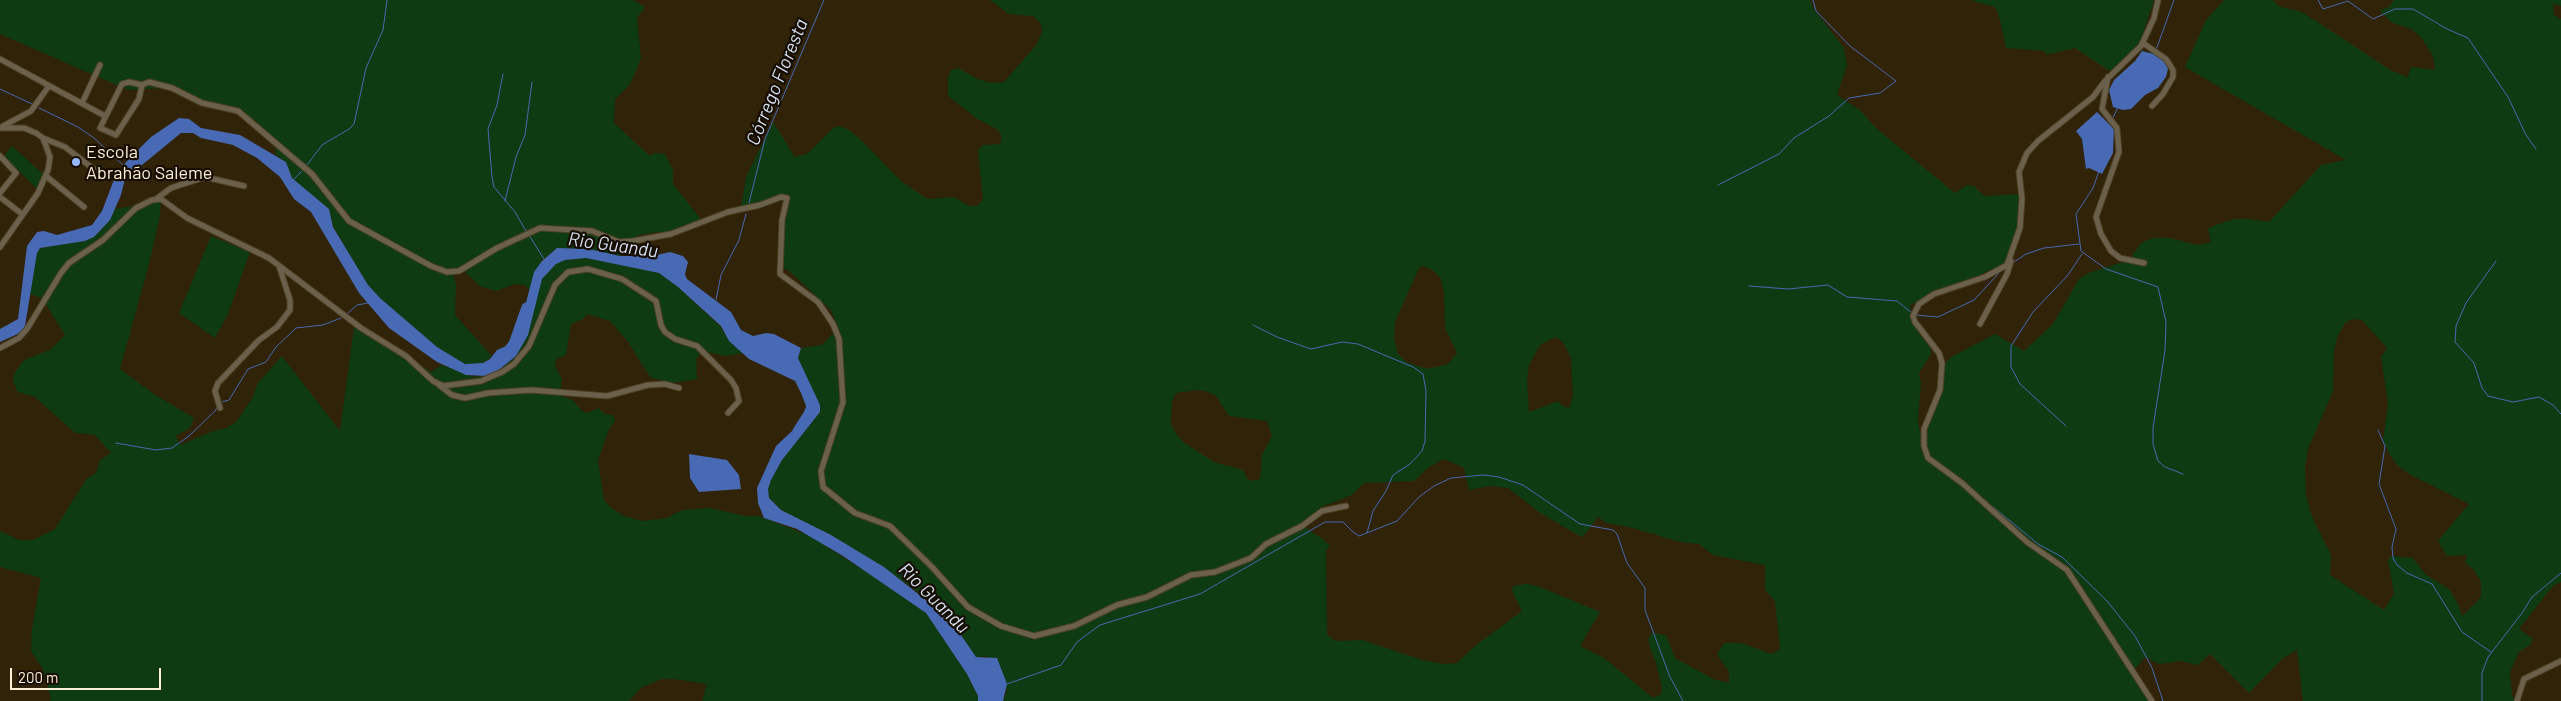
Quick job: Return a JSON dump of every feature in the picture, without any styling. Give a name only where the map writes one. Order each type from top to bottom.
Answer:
[{"type":"street","points":[[1980,324],[2007,274],[2013,253],[2021,221],[2020,172],[2024,158],[2038,140],[2093,97],[2108,77],[2143,43],[2154,18],[2158,0]]},
{"type":"street","points":[[2143,43],[2166,58],[2173,70],[2173,77],[2163,94],[2152,106]]},
{"type":"street","points":[[0,59],[105,116]]},
{"type":"street","points":[[82,103],[100,65]]},
{"type":"street","points":[[2108,77],[2102,109],[2117,128],[2119,152],[2096,217],[2101,234],[2112,251],[2120,258],[2144,263]]},
{"type":"street","points":[[142,86],[139,99],[116,136],[100,128],[122,84],[129,82],[142,86],[153,83],[172,88],[202,103],[240,113],[312,174],[349,221],[431,266],[447,272],[460,271],[497,248],[540,228],[592,231],[619,242],[633,241],[671,234],[728,212],[760,205],[781,197],[788,198],[782,220],[780,274],[818,302],[833,324],[839,339],[843,402],[821,471],[823,487],[855,513],[890,526],[932,567],[968,607],[1002,626],[1034,636],[1074,626],[1117,605],[1147,597],[1191,575],[1215,572],[1250,558],[1266,544],[1302,526],[1322,511],[1346,506]]},
{"type":"street","points":[[0,128],[31,111],[49,86]]},
{"type":"street","points":[[0,128],[24,128],[65,147],[104,177]]},
{"type":"street","points":[[0,248],[38,193],[46,176],[50,158],[43,138]]},
{"type":"street","points":[[0,156],[16,173],[0,193]]},
{"type":"street","points":[[46,176],[84,207]]},
{"type":"street","points":[[0,348],[19,338],[27,329],[69,263],[103,240],[132,212],[156,199],[171,188],[206,178],[244,186]]},
{"type":"street","points":[[0,197],[22,214]]},
{"type":"street","points":[[156,199],[164,199],[187,218],[260,253],[362,328],[406,356],[452,395],[465,398],[488,393],[531,390],[607,396],[648,385],[665,384],[678,388]]},
{"type":"street","points":[[2013,253],[2007,265],[1995,273],[1934,294],[1919,304],[1914,312],[1915,322],[1939,353],[1942,363],[1940,390],[1924,429],[1925,451],[1928,458],[1962,483],[2020,536],[2067,570],[2152,701]]},
{"type":"street","points":[[220,408],[215,391],[218,383],[259,340],[276,327],[291,308],[279,266]]},
{"type":"street","points":[[439,385],[454,386],[481,381],[502,372],[514,364],[529,346],[555,285],[568,272],[582,269],[622,279],[654,298],[665,332],[675,339],[697,346],[718,364],[735,385],[739,401],[728,413]]},
{"type":"street","points":[[2555,665],[2561,657]]},
{"type":"street","points":[[2517,701],[2524,680],[2561,661]]},
{"type":"green space","points":[[0,0],[633,0],[645,7],[637,18],[641,59],[630,84],[615,100],[614,123],[650,156],[655,153],[665,154],[673,170],[673,184],[703,222],[670,238],[659,232],[638,235],[630,250],[620,256],[589,249],[557,248],[542,260],[529,290],[525,285],[515,284],[496,291],[480,286],[464,271],[453,274],[456,284],[455,315],[492,356],[483,363],[465,364],[437,347],[380,298],[368,285],[333,226],[329,209],[292,178],[286,162],[276,155],[275,142],[237,111],[162,88],[128,90],[0,34]]},
{"type":"green space","points":[[990,0],[1810,0],[1813,8],[1844,48],[1847,65],[1837,95],[1861,111],[1877,129],[1955,193],[1967,185],[1974,186],[1984,196],[2020,194],[2017,231],[2009,262],[1910,305],[1913,325],[1931,349],[1931,354],[1919,373],[1921,384],[1918,419],[1920,434],[1927,424],[1938,393],[1940,369],[1951,357],[1995,334],[2024,351],[2053,324],[2079,279],[2088,273],[2129,260],[2141,243],[2153,238],[2170,238],[2197,245],[2211,242],[2208,229],[2215,225],[2235,219],[2269,222],[2321,165],[2346,160],[2185,67],[2206,20],[2224,0],[2273,0],[2278,6],[2302,12],[2392,71],[2408,77],[2411,67],[2435,70],[2433,56],[2421,37],[2411,29],[2391,22],[2380,11],[2390,6],[2394,0],[2561,0],[2561,6],[2553,4],[2554,15],[2561,19],[2561,582],[2553,586],[2519,629],[2533,639],[2530,645],[2519,652],[2510,672],[2512,696],[2516,701],[2303,701],[2297,650],[2282,659],[2249,693],[2210,654],[2198,665],[2181,661],[2159,664],[2145,657],[2132,673],[2150,701],[1003,701],[1007,690],[987,656],[976,657],[950,619],[940,609],[884,567],[831,535],[781,510],[769,498],[768,489],[771,480],[782,460],[820,412],[820,405],[798,358],[801,348],[822,345],[836,330],[837,324],[831,310],[788,270],[777,266],[785,200],[756,209],[741,207],[746,177],[773,122],[795,157],[808,153],[833,128],[840,126],[849,130],[862,141],[901,181],[927,199],[954,197],[969,206],[977,206],[983,200],[978,150],[983,145],[1000,144],[1002,137],[998,130],[976,118],[948,96],[948,78],[951,70],[958,68],[978,79],[991,83],[1004,82],[1037,44],[1042,32],[1041,24],[1033,16],[1009,14]],"holes":[[[1422,266],[1433,270],[1441,279],[1444,293],[1445,328],[1457,353],[1448,364],[1428,369],[1408,363],[1398,354],[1394,338],[1395,322],[1419,268]],[[2352,319],[2362,320],[2387,348],[2381,357],[2388,403],[2383,441],[2398,466],[2411,475],[2469,504],[2438,541],[2447,556],[2467,555],[2465,563],[2472,568],[2481,581],[2481,597],[2462,616],[2450,590],[2425,574],[2413,558],[2390,556],[2388,560],[2394,593],[2384,610],[2330,575],[2331,555],[2313,519],[2306,496],[2305,467],[2308,449],[2333,391],[2334,351],[2338,335],[2345,323]],[[1555,337],[1562,341],[1571,358],[1573,396],[1569,408],[1563,406],[1558,401],[1529,412],[1527,381],[1529,365],[1540,345]],[[1197,390],[1206,391],[1216,396],[1229,416],[1267,421],[1272,436],[1262,455],[1260,479],[1248,480],[1243,470],[1214,462],[1183,442],[1171,424],[1172,401],[1176,393]],[[1444,459],[1464,468],[1469,490],[1490,486],[1508,488],[1540,513],[1583,537],[1598,517],[1606,523],[1629,527],[1680,542],[1699,544],[1713,555],[1765,565],[1765,590],[1775,601],[1780,649],[1772,654],[1741,643],[1724,643],[1717,654],[1729,672],[1729,683],[1713,679],[1675,658],[1666,635],[1652,633],[1648,639],[1662,688],[1661,694],[1653,698],[1604,658],[1580,646],[1600,612],[1540,587],[1527,584],[1513,586],[1512,591],[1522,611],[1475,646],[1457,663],[1443,664],[1422,660],[1362,640],[1336,641],[1327,635],[1326,550],[1330,546],[1323,539],[1301,525],[1321,507],[1352,495],[1364,483],[1414,481],[1429,467]]]},
{"type":"green space","points":[[1970,0],[2154,0],[2140,43],[2111,72],[2075,48],[2046,55],[2045,51],[2006,48],[1999,16],[1995,7]]},
{"type":"green space","points":[[12,146],[44,175],[37,189],[4,156]]},
{"type":"green space","points":[[161,194],[160,216],[148,268],[120,369],[154,394],[194,418],[190,428],[176,436],[180,445],[213,431],[226,428],[236,422],[253,397],[258,383],[282,356],[340,431],[354,327],[378,339],[431,372],[442,365],[473,377],[487,376],[495,373],[516,356],[542,279],[556,264],[565,260],[586,258],[659,273],[678,287],[721,327],[729,341],[743,353],[725,356],[703,351],[696,359],[697,379],[671,383],[650,377],[628,342],[610,321],[587,314],[583,319],[571,324],[566,355],[556,359],[555,366],[562,379],[560,395],[574,401],[581,410],[587,413],[599,408],[604,414],[613,415],[615,421],[608,431],[598,461],[604,500],[611,508],[624,516],[642,521],[667,518],[682,510],[710,508],[745,516],[759,516],[810,536],[890,587],[926,613],[967,674],[978,697],[978,701],[702,701],[707,684],[661,679],[641,688],[629,701],[49,701],[51,699],[43,669],[31,651],[32,629],[41,578],[0,567],[0,531],[19,540],[33,540],[55,529],[87,478],[96,473],[100,460],[111,453],[95,435],[75,433],[35,397],[18,392],[13,382],[14,374],[24,360],[50,350],[65,335],[42,298],[29,294],[37,253],[40,248],[85,241],[94,237],[110,220],[115,209],[138,205]]},
{"type":"green space","points":[[211,236],[250,252],[228,314],[215,338],[179,313]]},
{"type":"water","points":[[2142,51],[2154,54],[2165,60],[2168,69],[2166,77],[2158,88],[2145,95],[2131,109],[2123,110],[2113,107],[2109,90],[2114,80],[2135,61]]},
{"type":"water","points":[[2097,112],[2114,129],[2113,153],[2102,174],[2089,168],[2086,169],[2082,139],[2076,131]]},
{"type":"water","points":[[179,118],[189,119],[201,128],[240,135],[286,162],[292,178],[329,209],[333,227],[368,285],[380,298],[437,347],[465,364],[483,363],[490,359],[497,350],[513,343],[518,333],[534,272],[542,261],[557,248],[589,249],[620,256],[652,256],[670,252],[683,256],[688,262],[685,274],[687,279],[731,312],[741,330],[753,336],[766,333],[774,334],[801,348],[798,358],[820,405],[820,412],[782,460],[771,480],[768,489],[769,498],[781,510],[831,535],[884,567],[950,619],[976,657],[997,658],[1007,684],[1003,701],[978,701],[978,696],[967,674],[926,613],[843,556],[797,529],[764,518],[758,503],[757,488],[776,446],[806,418],[808,411],[801,393],[795,381],[749,359],[729,341],[721,326],[678,287],[659,273],[586,258],[565,260],[556,264],[542,279],[528,335],[516,356],[495,373],[487,376],[466,375],[437,362],[389,328],[359,293],[311,212],[294,199],[280,177],[257,158],[233,145],[201,138],[193,133],[181,133],[125,179],[121,195],[110,220],[94,237],[85,241],[40,248],[37,253],[25,326],[22,332],[0,342],[0,329],[18,319],[27,246],[37,232],[44,231],[57,235],[92,225],[102,211],[113,182],[126,162],[151,137]]},
{"type":"water","points":[[689,454],[727,460],[739,475],[741,489],[699,492],[690,478]]},
{"type":"waterway","points":[[307,165],[322,145],[354,124],[366,68],[383,30],[387,0]]},
{"type":"waterway","name":"Córrego Floresta","points":[[749,203],[765,139],[824,0]]},
{"type":"waterway","points":[[1718,185],[1779,154],[1794,138],[1829,116],[1849,98],[1880,93],[1896,81],[1850,46],[1816,11],[1813,0]]},
{"type":"waterway","points":[[2156,50],[2174,0]]},
{"type":"waterway","points":[[2318,0],[2323,9],[2348,1],[2373,19],[2395,9],[2413,9],[2447,29],[2468,38],[2508,97],[2526,135],[2536,149]]},
{"type":"waterway","points":[[503,74],[497,105],[488,129],[492,177],[494,187],[515,212],[526,231]]},
{"type":"waterway","points":[[505,201],[516,157],[525,135],[532,82]]},
{"type":"waterway","points":[[0,89],[32,104]]},
{"type":"waterway","points":[[2112,120],[2118,107]]},
{"type":"waterway","points":[[39,108],[78,127],[94,138],[123,165]]},
{"type":"waterway","points":[[294,179],[302,171]]},
{"type":"waterway","points":[[2099,171],[2093,188],[2076,214],[2081,251],[2106,269],[2158,287],[2166,322],[2165,350],[2153,428],[2153,444],[2158,461],[2165,467],[2183,474]]},
{"type":"waterway","name":"Córrego Floresta","points":[[716,300],[721,275],[739,240],[746,214]]},
{"type":"waterway","points":[[529,235],[544,259]]},
{"type":"waterway","points":[[2014,262],[2026,254],[2044,248],[2079,244]]},
{"type":"waterway","points":[[2066,426],[2020,384],[2011,367],[2011,346],[2033,312],[2068,275],[2082,254]]},
{"type":"waterway","points":[[2496,261],[2466,303],[2456,326],[2455,342],[2474,363],[2482,388],[2488,396],[2513,402],[2539,397],[2553,405],[2561,414]]},
{"type":"waterway","points":[[1915,315],[1938,317],[1974,300],[2000,272]]},
{"type":"waterway","points":[[1749,286],[1788,289],[1828,285],[1847,297],[1897,301],[1912,313]]},
{"type":"waterway","points":[[347,314],[357,305],[368,303]]},
{"type":"waterway","name":"Rio Guandu","points":[[508,350],[513,344],[526,307]]},
{"type":"waterway","points":[[222,402],[229,400],[248,369],[266,362],[276,347],[296,328],[323,325],[341,318]]},
{"type":"waterway","points":[[1253,325],[1277,337],[1311,349],[1342,342],[1358,344],[1413,367],[1423,374],[1426,391],[1425,441],[1422,451],[1410,464],[1393,475],[1386,491],[1373,511],[1367,533]]},
{"type":"waterway","points":[[116,443],[156,450],[172,448],[189,436],[216,410],[217,404]]},
{"type":"waterway","name":"Rio Guandu","points":[[797,431],[811,406]]},
{"type":"waterway","points":[[2378,430],[2385,446],[2379,484],[2396,529],[2392,547],[2393,558],[2397,565],[2407,573],[2432,584],[2462,632],[2491,652]]},
{"type":"waterway","points":[[1007,684],[1061,665],[1077,642],[1100,625],[1200,594],[1325,522],[1343,522],[1359,536],[1397,521],[1419,497],[1434,486],[1451,478],[1483,475],[1499,477],[1523,485],[1580,524],[1613,530],[1617,534],[1627,563],[1645,588],[1645,610],[1670,677],[1683,701]]},
{"type":"waterway","points":[[1992,506],[2038,544],[2062,557],[2107,601],[2135,636],[2152,668],[2163,701]]},
{"type":"waterway","points":[[2482,701],[2482,673],[2488,657],[2532,597],[2561,573]]},
{"type":"place","name":"Escola Abrahão Saleme","points":[[76,162]]}]
